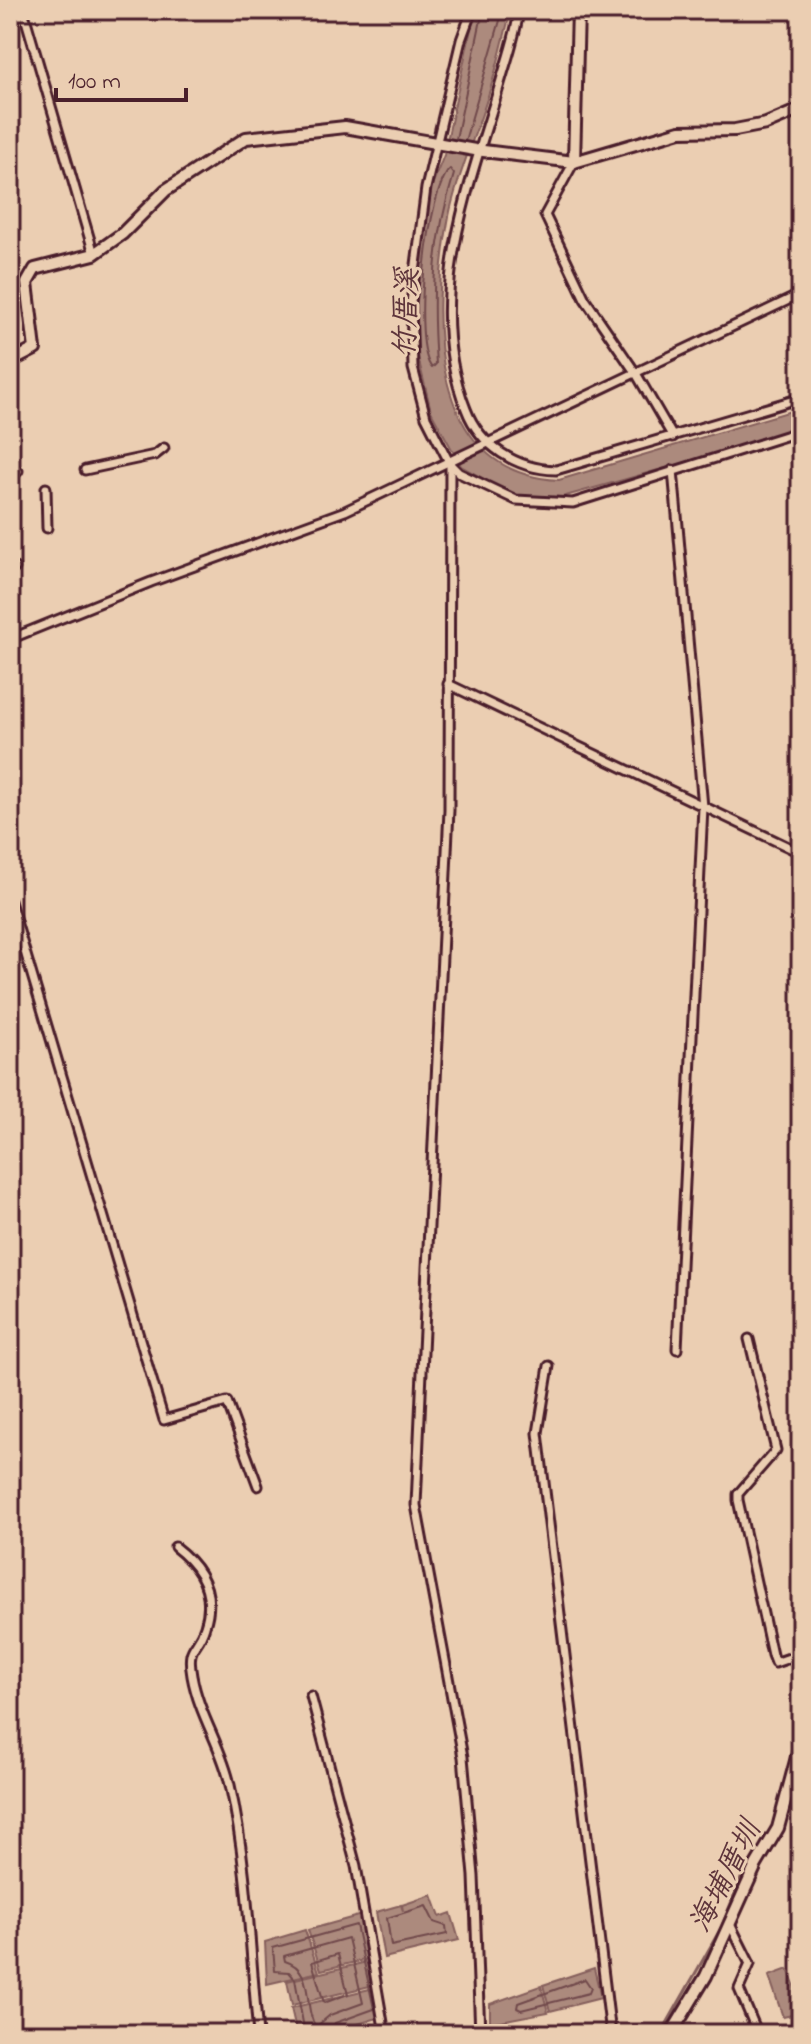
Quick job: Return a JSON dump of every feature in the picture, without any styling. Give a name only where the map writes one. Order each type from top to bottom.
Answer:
[{"type":"street","points":[[23,10],[94,254]]},
{"type":"street","points":[[472,10],[461,40],[437,142],[414,263],[413,368],[426,417],[450,464],[459,473],[516,500],[573,503],[801,431]]},
{"type":"street","points":[[519,10],[461,207],[448,286],[449,355],[472,425],[491,445],[518,463],[556,470],[801,398]]},
{"type":"street","points":[[578,10],[574,162],[545,215],[585,299],[637,375],[673,437]]},
{"type":"street","points":[[10,362],[35,349],[27,283],[29,273],[94,254],[122,234],[166,190],[239,140],[345,127],[477,150],[574,162],[680,131],[735,130],[766,124],[801,109]]},
{"type":"street","points":[[10,639],[151,582],[345,511],[491,445],[801,294]]},
{"type":"street","points":[[85,470],[155,455],[164,448]]},
{"type":"street","points":[[450,464],[448,826],[422,1428],[415,1486],[463,1757],[474,1876],[480,2034]]},
{"type":"street","points":[[673,470],[703,807],[677,1349]]},
{"type":"street","points":[[10,479],[18,471]]},
{"type":"street","points":[[46,488],[47,528]]},
{"type":"street","points":[[448,684],[801,853]]},
{"type":"street","points":[[10,901],[164,1420],[227,1402],[258,1486]]},
{"type":"street","points":[[749,1339],[776,1450],[738,1494],[738,1500],[775,1663],[801,1654]]},
{"type":"street","points":[[549,1366],[538,1433],[611,2034]]},
{"type":"street","points":[[175,1547],[190,1558],[203,1576],[209,1596],[206,1625],[190,1649],[190,1661],[201,1711],[219,1749],[229,1782],[240,1836],[258,2034]]},
{"type":"street","points":[[311,1696],[356,1866],[385,2034]]},
{"type":"street","points":[[671,2034],[731,1926],[756,1865],[778,1828],[801,1742]]},
{"type":"street","points":[[731,1926],[750,1964],[739,1989],[758,2034]]},
{"type":"water","points":[[475,10],[511,10],[491,88],[452,201],[440,298],[441,341],[447,382],[461,419],[483,450],[516,471],[559,480],[801,408],[801,430],[555,499],[516,497],[461,466],[431,411],[418,357],[413,293],[427,198],[444,155]]},
{"type":"water","points":[[432,1895],[440,1917],[451,1913],[459,1940],[384,1958],[376,1912],[401,1905],[403,1911],[402,1905]]},
{"type":"water","points":[[365,1914],[373,1958],[321,1970],[308,1930]]},
{"type":"water","points":[[305,1930],[319,1972],[267,1984],[265,1942]]},
{"type":"water","points":[[371,1961],[378,1984],[292,2005],[287,1981]]},
{"type":"water","points":[[594,1968],[601,1998],[550,2011],[543,1985]]},
{"type":"water","points":[[788,1969],[801,2002],[801,2013],[783,2017],[769,1976]]},
{"type":"water","points":[[541,1986],[548,2012],[490,2023],[490,2004]]},
{"type":"water","points":[[378,1987],[384,2016],[325,2034],[297,2034],[291,2008]]},
{"type":"waterway","name":"海埔厝圳","points":[[798,1739],[801,1727]]},
{"type":"waterway","name":"海埔厝圳","points":[[661,2034],[721,1928],[742,1876],[767,1837]]},
{"type":"water label","name":"竹厝溪","points":[[405,313]]}]
